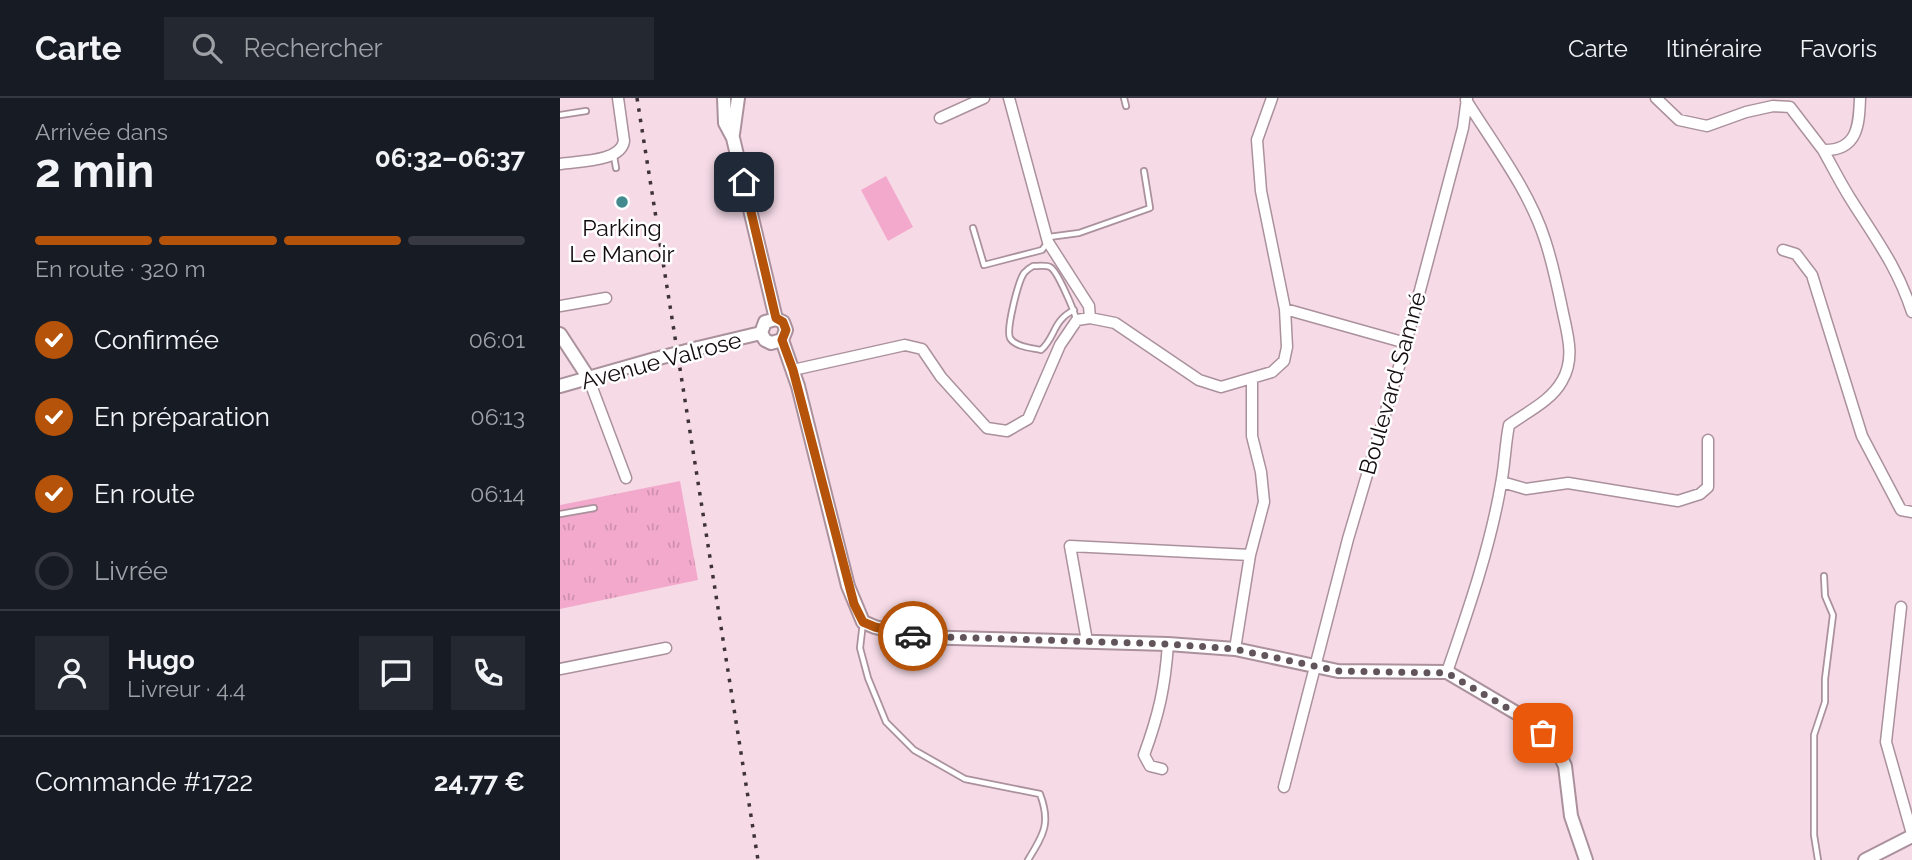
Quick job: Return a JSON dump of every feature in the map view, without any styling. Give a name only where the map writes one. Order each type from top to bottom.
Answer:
[{"type":"street","points":[[560,164],[614,155],[623,147],[618,98]]},
{"type":"street","points":[[724,98],[725,123],[733,138],[776,318],[783,322],[786,330],[782,340],[793,370],[848,586],[863,622],[916,637],[1168,644],[1234,649],[1338,671],[1447,673],[1530,721],[1555,745],[1565,766],[1571,817],[1586,860]]},
{"type":"street","points":[[733,138],[738,98]]},
{"type":"street","points":[[940,118],[984,98]]},
{"type":"street","points":[[1009,98],[1047,240],[1089,306],[1090,318]]},
{"type":"street","points":[[793,370],[905,345],[922,349],[941,377],[987,428],[1007,431],[1028,419],[1075,315],[1115,323],[1199,380],[1221,387],[1272,372],[1284,361],[1287,347],[1285,309],[1261,191],[1257,140],[1272,98]]},
{"type":"street","points":[[1656,98],[1679,120],[1707,126],[1746,112],[1791,103],[1824,150],[1848,195],[1888,256],[1901,280],[1912,312]]},
{"type":"street","points":[[1824,150],[1836,150],[1851,141],[1859,126],[1860,98]]},
{"type":"street","points":[[1447,673],[1488,543],[1502,482],[1504,448],[1509,425],[1554,393],[1567,371],[1570,352],[1559,292],[1545,239],[1519,185],[1465,99]]},
{"type":"street","name":"Boulevard Samné","points":[[1284,787],[1348,539],[1406,343],[1463,128],[1465,99]]},
{"type":"street","points":[[1783,250],[1796,254],[1812,275],[1862,436],[1901,510],[1912,512]]},
{"type":"street","points":[[560,306],[606,298]]},
{"type":"street","points":[[1285,309],[1406,343]]},
{"type":"street","points":[[776,318],[765,322],[761,334],[771,343],[782,340]]},
{"type":"street","points":[[560,334],[588,377],[626,478]]},
{"type":"street","name":"Avenue Valrose","points":[[560,386],[655,359],[761,334]]},
{"type":"street","points":[[1234,649],[1250,555],[1264,502],[1261,472],[1252,436],[1252,379]]},
{"type":"street","points":[[1502,482],[1526,489],[1568,483],[1678,500],[1700,494],[1708,487],[1708,440]]},
{"type":"street","points":[[1087,641],[1070,546],[1250,555]]},
{"type":"street","points":[[1865,860],[1912,835],[1886,742],[1901,607]]},
{"type":"street","points":[[1162,769],[1150,766],[1144,755],[1158,717],[1166,676],[1168,644]]},
{"type":"street","points":[[560,669],[666,648]]},
{"type":"lane","points":[[1124,98],[1126,106]]},
{"type":"lane","points":[[560,115],[586,111]]},
{"type":"lane","points":[[614,155],[616,168]]},
{"type":"lane","points":[[973,228],[984,265],[1042,250],[1047,240],[1079,233],[1150,208],[1144,172]]},
{"type":"lane","points":[[1033,266],[1050,267],[1058,272],[1075,315],[1060,320],[1047,345],[1041,350],[1017,345],[1011,339],[1009,329],[1018,291],[1024,272],[1033,266]]},
{"type":"lane","points":[[560,514],[594,508]]},
{"type":"lane","points":[[1818,860],[1814,835],[1814,735],[1825,702],[1825,679],[1833,615],[1825,596],[1824,576]]},
{"type":"lane","points":[[863,622],[860,648],[886,722],[914,750],[965,779],[1040,793],[1046,810],[1047,824],[1028,860]]},
{"type":"green space","points":[[886,176],[913,227],[888,241],[861,190]]},
{"type":"green space","points":[[680,481],[698,580],[560,609],[560,505]]},
{"type":"railway","points":[[637,98],[758,860]]},
{"type":"way so far","points":[[913,636],[1168,644],[1234,649],[1338,671],[1447,673],[1530,721],[1543,733]]},
{"type":"place","name":"Parking Le Manoir","points":[[622,202]]},
{"type":"route","points":[[744,182],[776,318],[783,322],[786,330],[782,340],[793,370],[854,604],[863,622],[913,636]]}]
